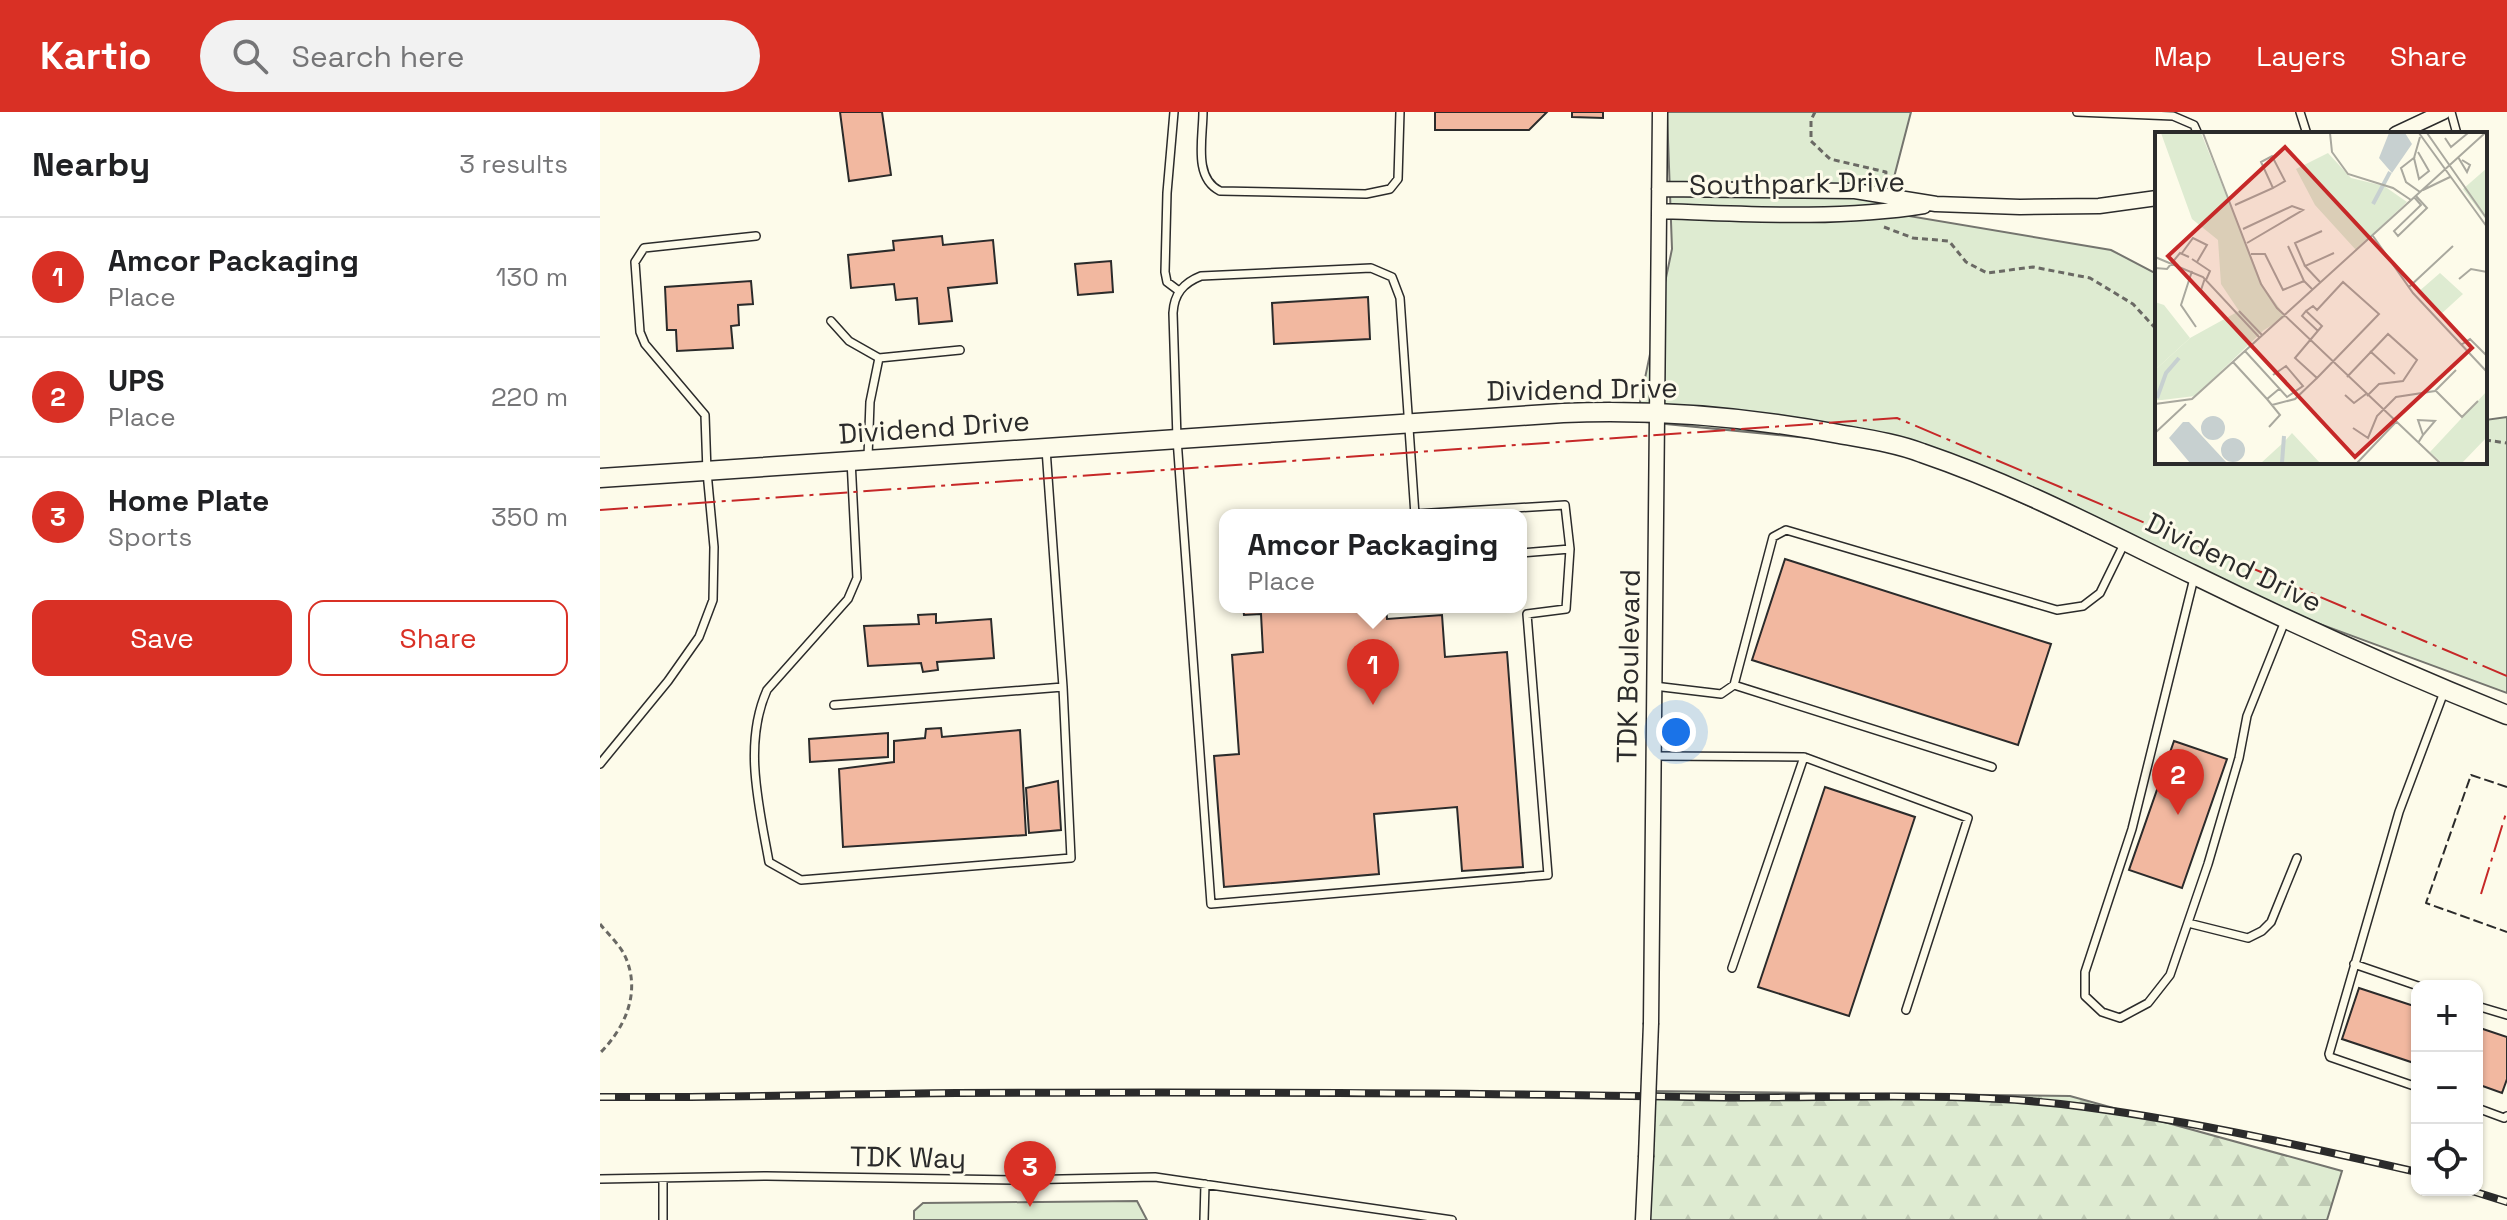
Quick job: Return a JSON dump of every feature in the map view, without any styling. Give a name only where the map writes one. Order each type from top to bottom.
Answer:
[{"type":"street","name":"TDK Boulevard","points":[[1643,1220],[1651,1023],[1660,112]]},
{"type":"street","points":[[2400,132],[2443,112]]},
{"type":"street","name":"Southpark Drive","points":[[1659,189],[1855,191],[1936,204],[2020,207],[2099,206],[2155,198]]},
{"type":"street","name":"Southpark Drive","points":[[1659,211],[1770,214],[1883,212],[1936,204]]},
{"type":"street","name":"Dividend Drive","points":[[600,478],[1563,413],[1621,411],[1728,416],[1825,431],[1920,452],[2020,491],[2286,619],[2507,715]]},
{"type":"lane","points":[[1174,112],[1167,193],[1165,272],[1167,282],[1179,291]]},
{"type":"lane","points":[[1203,112],[1202,172],[1211,187],[1220,191],[1366,194],[1390,189],[1398,179],[1400,112]]},
{"type":"lane","points":[[2077,112],[2173,116],[2194,125],[2197,132]]},
{"type":"lane","points":[[2300,112],[2306,132]]},
{"type":"lane","points":[[2451,112],[2456,132]]},
{"type":"lane","points":[[600,764],[668,681],[699,637],[713,600],[714,547],[705,415],[645,344],[635,262],[644,248],[756,236]]},
{"type":"lane","points":[[1414,509],[1400,298],[1392,277],[1371,268],[1201,276],[1179,291],[1173,313],[1177,439],[1211,904],[1548,875],[1527,614],[1566,609],[1570,549],[1565,505],[1505,509]]},
{"type":"lane","points":[[831,321],[849,341],[879,358],[960,350]]},
{"type":"lane","points":[[879,358],[860,460],[857,578],[848,599],[767,690],[759,708],[754,777],[769,862],[801,880],[1071,858],[1063,687],[1045,447]]},
{"type":"lane","points":[[1652,686],[1721,694],[1734,685],[1773,537],[1786,530],[2057,610],[2083,606],[2100,593],[2125,541]]},
{"type":"lane","points":[[1527,553],[1570,549]]},
{"type":"lane","points":[[2195,576],[2132,829],[2085,972],[2085,996],[2102,1012],[2120,1018],[2148,1003],[2170,975],[2239,758],[2247,716],[2286,619]]},
{"type":"lane","points":[[1734,685],[1992,767]]},
{"type":"lane","points":[[834,705],[1063,687]]},
{"type":"lane","points":[[2411,1085],[2330,1057],[2329,1054],[2399,812],[2445,690]]},
{"type":"lane","points":[[1652,756],[1804,757],[1968,818],[1906,1010]]},
{"type":"lane","points":[[1732,968],[1804,757]]},
{"type":"lane","points":[[2188,923],[2248,938],[2262,931],[2271,922],[2297,858]]},
{"type":"lane","points":[[2354,964],[2411,984]]},
{"type":"lane","points":[[2483,1008],[2507,1015]]},
{"type":"lane","points":[[2483,1110],[2504,1118],[2507,1116]]},
{"type":"lane","name":"TDK Way","points":[[600,1179],[767,1176],[1014,1180],[1155,1177],[1452,1220]]},
{"type":"lane","points":[[663,1178],[663,1220]]},
{"type":"lane","points":[[1204,1220],[1205,1184]]},
{"type":"path","points":[[1815,112],[1811,120],[1811,141],[1830,159],[1886,172],[1884,195]]},
{"type":"path","points":[[1883,212],[1884,227],[1913,238],[1949,241],[1966,262],[1987,273],[2033,267],[2090,278],[2133,304],[2155,328]]},
{"type":"path","points":[[2487,440],[2507,443]]},
{"type":"path","points":[[600,924],[624,955],[631,984],[630,1007],[615,1037],[600,1053]]},
{"type":"green space","points":[[1667,112],[1911,112],[1885,212],[2111,250],[2155,273],[2155,464],[2487,464],[2487,420],[2507,417],[2507,693],[2141,558],[1901,447],[1636,421],[1672,249]]},
{"type":"green space","points":[[1648,1091],[2070,1096],[2342,1171],[2327,1220],[1648,1220]]},
{"type":"green space","points":[[1137,1201],[1147,1220],[914,1220],[914,1211],[923,1203]]},
{"type":"building","points":[[840,112],[882,112],[891,175],[849,181]]},
{"type":"building","points":[[1435,112],[1547,112],[1529,130],[1435,130]]},
{"type":"building","points":[[1572,112],[1603,112],[1603,118],[1572,117]]},
{"type":"building","points":[[942,236],[943,245],[993,240],[997,283],[948,288],[952,321],[919,324],[917,298],[896,300],[894,284],[851,288],[848,255],[894,250],[893,241]]},
{"type":"building","points":[[1111,261],[1113,292],[1078,295],[1075,264]]},
{"type":"building","points":[[751,281],[753,304],[738,305],[739,325],[731,326],[733,348],[677,351],[676,330],[667,330],[665,287]]},
{"type":"building","points":[[1368,297],[1370,339],[1274,344],[1272,303]]},
{"type":"building","points":[[1785,559],[2051,644],[2018,745],[1752,660]]},
{"type":"building","points":[[1244,613],[1386,613],[1387,619],[1442,615],[1445,657],[1507,652],[1523,867],[1462,871],[1457,807],[1374,814],[1379,874],[1224,887],[1214,756],[1239,754],[1232,655],[1263,652],[1261,614]]},
{"type":"building","points":[[936,614],[936,623],[991,619],[994,658],[937,662],[938,670],[923,672],[921,663],[868,666],[864,626],[919,624],[918,615]]},
{"type":"building","points":[[941,728],[942,737],[1020,730],[1026,835],[843,847],[839,769],[894,762],[894,741],[925,738],[926,729]]},
{"type":"building","points":[[888,733],[888,757],[810,762],[809,739]]},
{"type":"building","points":[[2174,741],[2227,759],[2182,888],[2129,870]]},
{"type":"building","points":[[1058,781],[1061,830],[1029,833],[1026,788]]},
{"type":"building","points":[[1825,787],[1915,817],[1849,1016],[1758,987]]},
{"type":"building","points":[[2359,988],[2411,1005],[2411,1062],[2342,1039]]},
{"type":"building","points":[[2483,1029],[2507,1037],[2507,1079],[2502,1093],[2483,1086]]},
{"type":"railway","points":[[600,1097],[1232,1093],[1987,1098],[2085,1107],[2169,1120],[2411,1171]]},
{"type":"railway","points":[[2483,1194],[2507,1202]]},
{"type":"fence","points":[[2507,787],[2471,775],[2426,903],[2507,932]]},
{"type":"power","points":[[600,510],[1897,418],[2507,676]]},
{"type":"power","points":[[2481,894],[2507,810]]},
{"type":"place","name":"Amcor Packaging","points":[[1373,705]]},
{"type":"place","name":"UPS","points":[[2178,815]]},
{"type":"place","name":"Home Plate","points":[[1030,1207]]}]
